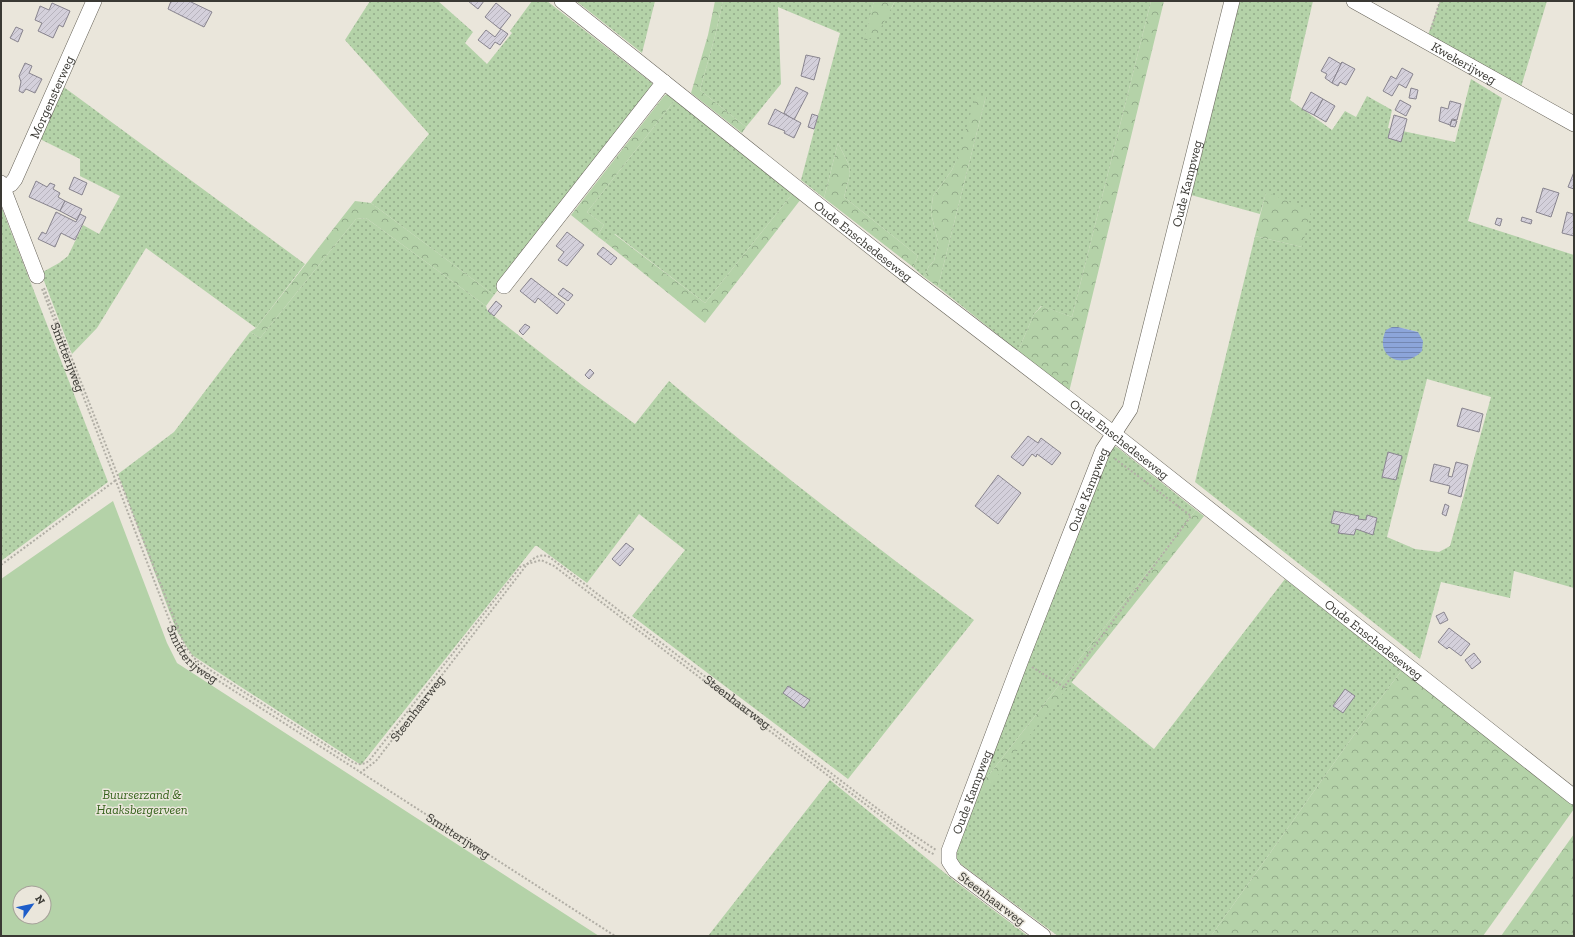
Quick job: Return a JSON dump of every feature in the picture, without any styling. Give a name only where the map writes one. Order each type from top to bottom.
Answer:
[{"type":"street","name":"Morgensterweg","points":[[2,186],[11,184],[15,179],[94,1]]},
{"type":"street","name":"Oude Enschedeseweg","points":[[562,1],[895,266],[1114,434],[1574,797]]},
{"type":"street","name":"Oude Kampweg","points":[[948,855],[951,842],[1103,450],[1130,409],[1232,1]]},
{"type":"street","name":"Kwekerijweg","points":[[1354,1],[1574,124]]},
{"type":"street","points":[[504,286],[664,82]]},
{"type":"street","points":[[2,186],[37,276]]},
{"type":"street","name":"Steenhaarweg","points":[[948,855],[949,861],[955,870],[1043,936]]},
{"type":"path","points":[[1427,42],[1440,1]]},
{"type":"path","points":[[1,565],[119,478],[47,292],[37,276]]},
{"type":"path","name":"Smitterijweg","points":[[37,276],[177,640],[187,658],[197,667],[360,773],[615,936]]},
{"type":"path","points":[[1021,660],[1064,687],[1191,516],[1103,450]]},
{"type":"path","name":"Steenhaarweg","points":[[119,478],[180,635],[185,646],[194,658],[359,765],[363,765],[377,753],[521,566],[539,556],[548,556],[900,826],[934,849],[948,855]]},
{"type":"path","name":"Steenhaarweg","points":[[360,773],[376,761],[528,563],[541,560],[554,566],[924,850],[934,855],[948,855]]},
{"type":"green space","points":[[370,1],[438,1],[473,32],[465,43],[487,64],[512,33],[510,31],[532,1],[547,1],[652,83],[653,89],[494,295],[371,203],[429,134],[345,40]]},
{"type":"green space","points":[[576,1],[655,1],[642,53]]},
{"type":"green space","points":[[715,1],[723,1],[700,90],[746,127],[742,133],[691,93],[708,35]]},
{"type":"green space","points":[[723,1],[874,1],[864,42],[892,7],[895,1],[1151,1],[1072,317],[1041,306],[1034,314],[1018,351],[938,287],[986,96],[952,170],[933,196],[931,213],[938,242],[934,261],[929,266],[924,277],[913,267],[918,256],[844,197],[850,174],[849,165],[838,143],[824,198],[801,180],[840,33],[778,7],[781,84],[746,127],[700,90]]},
{"type":"green space","points":[[874,1],[895,1],[878,33],[863,43]]},
{"type":"green space","points":[[1151,1],[1164,1],[1069,392],[1018,351],[1034,314],[1042,306],[1072,317]]},
{"type":"green space","points":[[1237,1],[1313,1],[1290,100],[1332,130],[1345,111],[1356,117],[1367,96],[1392,110],[1388,128],[1455,142],[1471,79],[1502,98],[1468,221],[1574,255],[1574,588],[1514,571],[1510,598],[1441,582],[1420,659],[1195,482],[1255,236],[1302,247],[1266,193],[1260,214],[1191,195]],"holes":[[[1398,327],[1418,332],[1383,336]],[[1427,379],[1491,397],[1450,546],[1439,552],[1415,549],[1387,537]]]},
{"type":"green space","points":[[1440,1],[1547,1],[1521,87],[1428,35]]},
{"type":"green space","points":[[61,85],[305,264],[256,328],[146,248],[97,328],[72,354],[41,273],[68,256],[83,225],[99,234],[120,196],[80,176],[80,159],[38,138]]},
{"type":"green space","points":[[667,94],[675,100],[587,212],[604,225],[597,236],[571,215]]},
{"type":"green space","points":[[976,95],[986,96],[938,287],[924,277],[929,266],[934,261],[938,242],[931,213],[933,196],[952,170],[958,156]]},
{"type":"green space","points":[[675,100],[793,193],[705,303],[615,234],[605,242],[597,236],[604,225],[587,212]]},
{"type":"green space","points":[[838,143],[849,165],[850,174],[844,197],[918,256],[913,267],[824,198]]},
{"type":"green space","points":[[1266,192],[1311,211],[1302,247],[1255,236]]},
{"type":"green space","points":[[793,193],[801,199],[705,323],[605,242],[614,234],[705,303]]},
{"type":"green space","points":[[355,201],[371,203],[494,295],[486,306],[366,218],[356,219],[260,338],[250,332],[256,328]]},
{"type":"green space","points":[[1,206],[108,482],[1,561]]},
{"type":"green space","points":[[366,218],[486,306],[487,310],[494,316],[582,385],[635,424],[669,381],[820,503],[974,620],[848,779],[632,616],[685,550],[639,514],[587,583],[535,546],[361,765],[192,655],[178,633],[171,616],[118,474],[174,432],[250,332],[260,338],[356,219]]},
{"type":"green space","points":[[1112,445],[1118,448],[1196,510],[981,785],[1109,446]]},
{"type":"green space","name":"Buurserzand & Haaksbergerveen","points":[[113,501],[167,643],[177,663],[599,936],[1,936],[1,579]]},
{"type":"green space","points":[[1196,510],[1204,516],[973,807],[981,785]]},
{"type":"green space","points":[[1285,579],[1402,670],[1371,711],[1211,936],[1058,936],[958,862],[955,857],[972,807],[1071,682],[1154,749]]},
{"type":"green space","points":[[1402,670],[1574,804],[1574,809],[1483,936],[1211,936],[1371,711]]},
{"type":"green space","points":[[830,780],[956,882],[1028,936],[708,936]]},
{"type":"green space","points":[[1574,834],[1574,936],[1501,936]]},
{"type":"water","points":[[1392,327],[1418,332],[1423,341],[1422,351],[1407,360],[1392,358],[1387,354],[1383,347],[1383,339],[1386,330]]},
{"type":"building","points":[[171,1],[189,1],[212,12],[204,27],[168,9]]},
{"type":"building","points":[[468,1],[484,1],[478,9]]},
{"type":"building","points":[[52,3],[70,11],[63,27],[59,25],[53,38],[38,31],[42,23],[35,20],[40,6],[49,10]]},
{"type":"building","points":[[496,3],[511,15],[500,29],[485,17]]},
{"type":"building","points":[[16,27],[23,30],[18,42],[10,38]]},
{"type":"building","points":[[501,29],[508,34],[500,45],[495,42],[490,49],[478,40],[486,30],[495,37]]},
{"type":"building","points":[[806,55],[820,58],[814,80],[801,76]]},
{"type":"building","points":[[1329,57],[1341,64],[1342,62],[1332,83],[1325,78],[1327,74],[1321,71]]},
{"type":"building","points":[[1342,62],[1355,69],[1346,85],[1340,82],[1338,86],[1332,83]]},
{"type":"building","points":[[25,63],[32,66],[29,73],[42,79],[35,93],[26,89],[23,93],[19,91],[21,82],[19,76]]},
{"type":"building","points":[[1402,68],[1413,74],[1406,88],[1399,84],[1392,96],[1383,91],[1391,76],[1396,79]]},
{"type":"building","points":[[796,87],[808,93],[794,120],[784,113]]},
{"type":"building","points":[[1411,88],[1418,90],[1416,99],[1409,98]]},
{"type":"building","points":[[1311,92],[1323,99],[1314,115],[1302,109]]},
{"type":"building","points":[[1323,99],[1335,106],[1326,122],[1314,115]]},
{"type":"building","points":[[1400,100],[1411,106],[1406,116],[1395,110]]},
{"type":"building","points":[[1450,101],[1461,104],[1457,120],[1452,119],[1450,125],[1439,121],[1441,107],[1448,109]]},
{"type":"building","points":[[775,109],[801,123],[794,138],[784,133],[785,131],[768,124]]},
{"type":"building","points":[[812,114],[818,116],[814,129],[808,127]]},
{"type":"building","points":[[1394,115],[1407,119],[1401,142],[1388,138]]},
{"type":"building","points":[[1452,120],[1457,121],[1455,127],[1450,126]]},
{"type":"building","points":[[1574,172],[1574,189],[1568,187]]},
{"type":"building","points":[[74,177],[87,183],[82,195],[69,189]]},
{"type":"building","points":[[36,181],[47,187],[50,183],[55,185],[53,189],[60,193],[58,197],[65,201],[60,211],[29,197]]},
{"type":"building","points":[[1543,188],[1559,193],[1551,217],[1536,212]]},
{"type":"building","points":[[65,201],[82,209],[77,220],[60,211]]},
{"type":"building","points":[[56,212],[76,222],[80,214],[86,217],[75,240],[61,233],[55,247],[38,239],[42,232],[46,234]]},
{"type":"building","points":[[1567,212],[1573,214],[1574,216],[1574,236],[1562,233]]},
{"type":"building","points":[[1522,217],[1532,220],[1531,224],[1521,221]]},
{"type":"building","points":[[1497,218],[1502,219],[1500,226],[1495,224]]},
{"type":"building","points":[[567,232],[584,245],[567,266],[558,260],[564,252],[556,246]]},
{"type":"building","points":[[603,247],[617,258],[611,265],[597,254]]},
{"type":"building","points":[[531,278],[565,304],[557,314],[538,298],[535,303],[520,291]]},
{"type":"building","points":[[563,288],[573,295],[568,301],[558,294]]},
{"type":"building","points":[[496,301],[502,306],[494,316],[488,311]]},
{"type":"building","points":[[525,324],[530,327],[523,335],[519,331]]},
{"type":"building","points":[[590,369],[594,373],[589,379],[585,375]]},
{"type":"building","points":[[1462,408],[1483,414],[1479,432],[1457,426]]},
{"type":"building","points":[[1028,436],[1038,443],[1041,438],[1061,453],[1052,465],[1037,454],[1036,457],[1032,454],[1023,466],[1011,457]]},
{"type":"building","points":[[1388,452],[1402,456],[1396,480],[1382,477]]},
{"type":"building","points":[[1456,462],[1468,465],[1461,497],[1448,493],[1450,486],[1430,481],[1434,464],[1450,468],[1448,476],[1452,477]]},
{"type":"building","points":[[998,475],[1021,493],[998,524],[975,506]]},
{"type":"building","points":[[1445,504],[1449,506],[1446,516],[1442,514]]},
{"type":"building","points":[[1334,511],[1359,516],[1358,519],[1366,520],[1367,515],[1377,518],[1373,535],[1356,529],[1354,535],[1338,533],[1340,525],[1331,523]]},
{"type":"building","points":[[626,543],[634,549],[620,566],[612,559]]},
{"type":"building","points":[[1444,612],[1448,620],[1440,624],[1436,616]]},
{"type":"building","points":[[1449,628],[1470,644],[1461,656],[1449,647],[1447,649],[1438,642]]},
{"type":"building","points":[[1474,653],[1481,662],[1472,669],[1465,660]]},
{"type":"building","points":[[788,686],[810,700],[804,708],[783,693]]},
{"type":"building","points":[[1345,689],[1355,696],[1343,713],[1333,706]]}]
